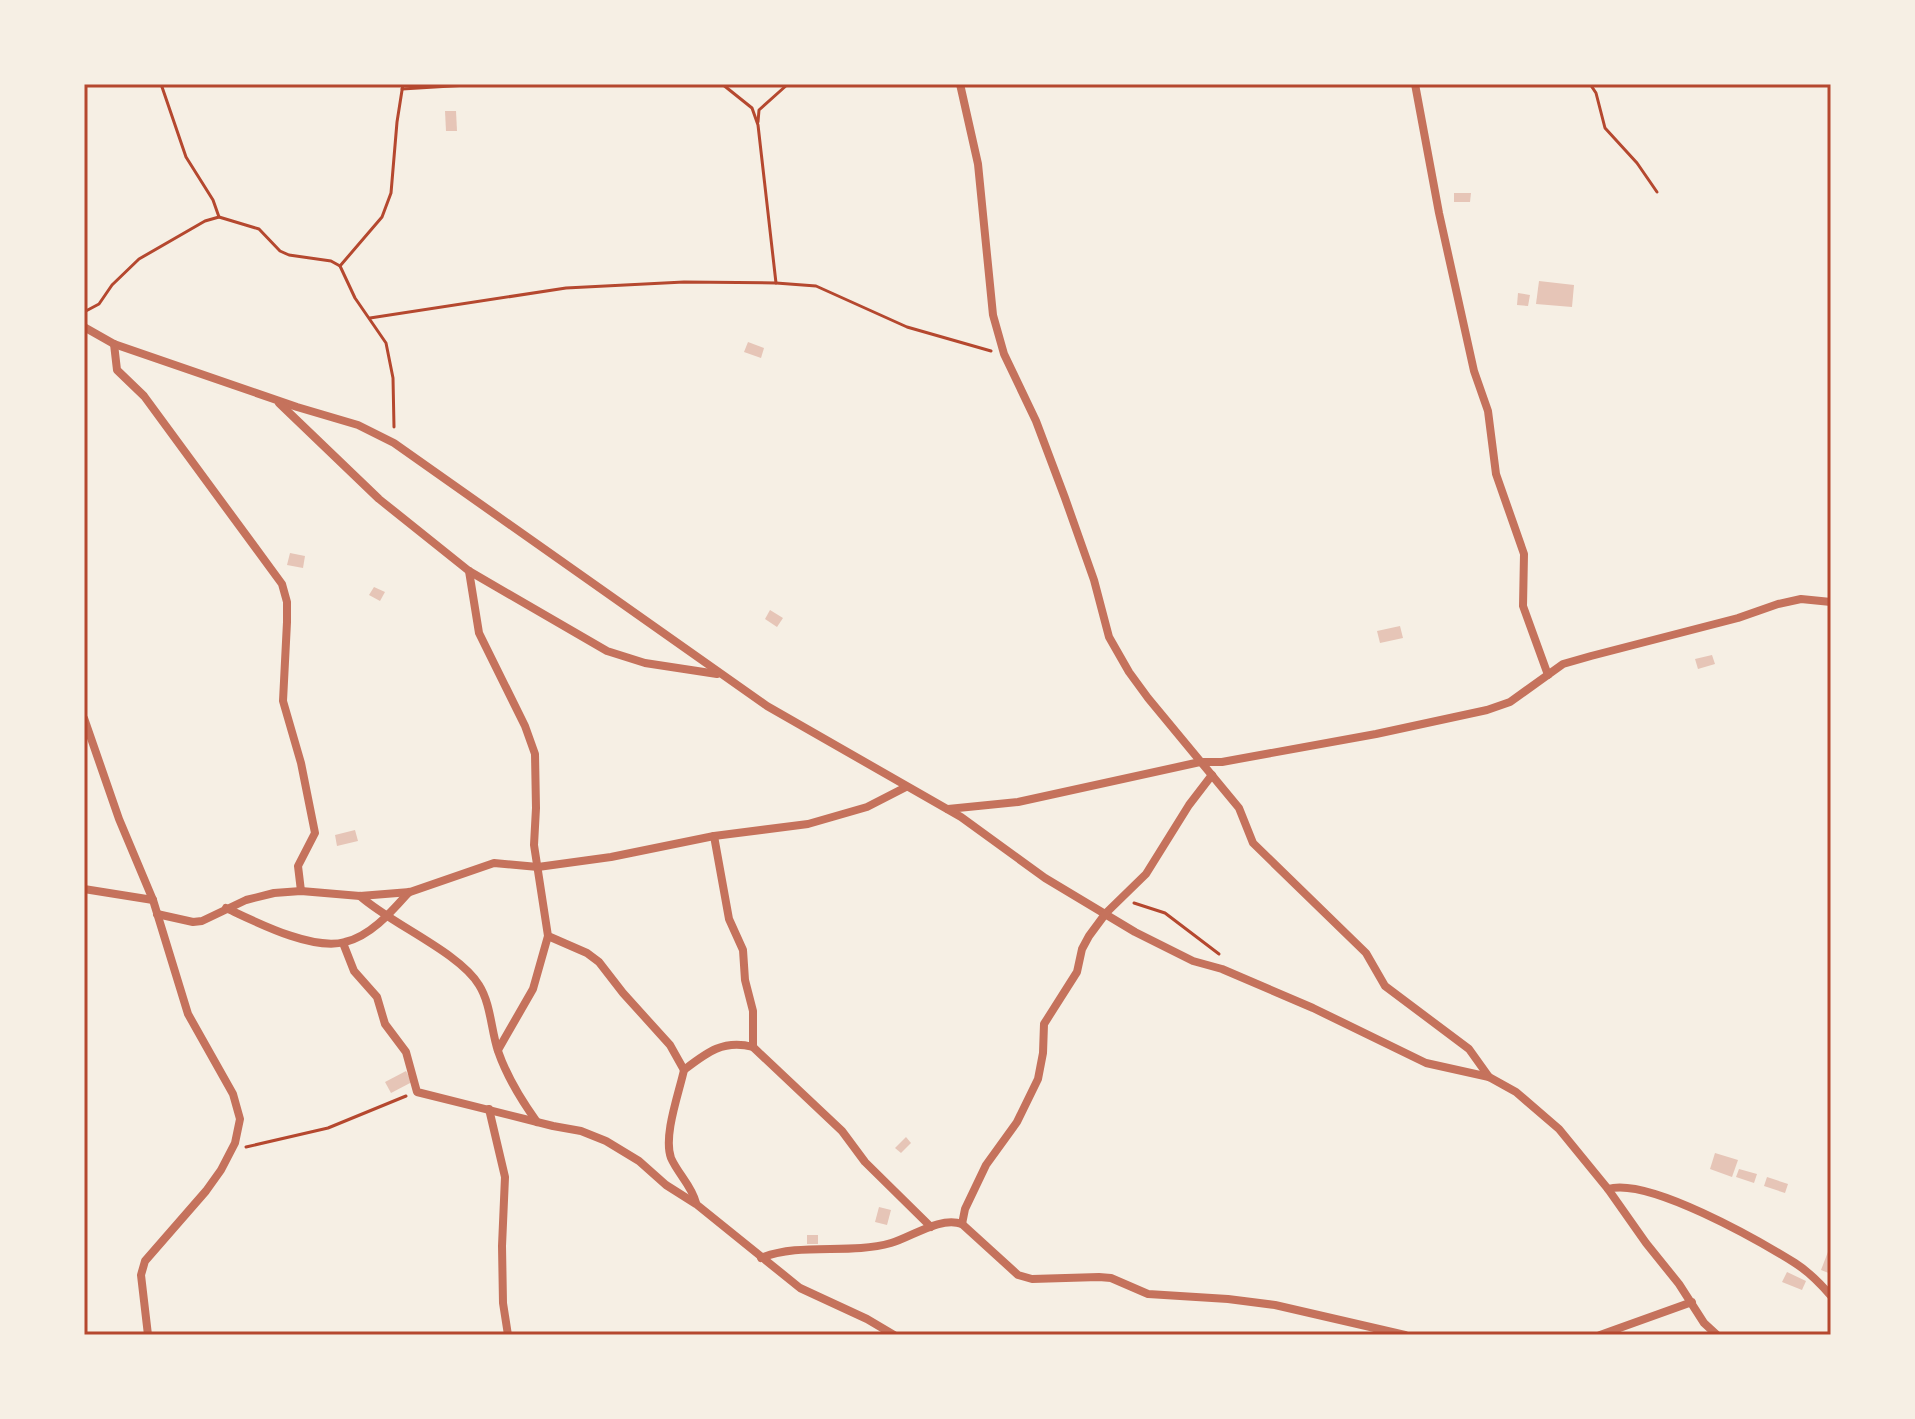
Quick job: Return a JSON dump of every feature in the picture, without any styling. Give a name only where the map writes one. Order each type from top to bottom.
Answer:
[{"type":"street","points":[[960,84],[978,164],[993,315],[1004,354],[1041,434],[1094,580],[1109,637],[1135,680],[1239,808],[1253,843],[1366,953],[1385,986],[1469,1049],[1489,1077]]},
{"type":"street","points":[[1415,84],[1439,213],[1471,356],[1488,411],[1496,474],[1524,554],[1523,606],[1548,675]]},
{"type":"street","points":[[84,327],[114,344],[358,425],[394,443],[767,706],[972,824],[1045,878],[1193,961],[1222,969],[1313,1008],[1426,1063],[1489,1077],[1516,1092],[1559,1129],[1608,1189],[1692,1302],[1704,1323],[1717,1335]]},
{"type":"street","points":[[114,344],[117,370],[144,396],[282,584],[287,602],[283,701],[301,763],[315,833],[298,866],[301,891]]},
{"type":"street","points":[[274,399],[379,499],[469,571],[607,651],[645,663],[722,674]]},
{"type":"street","points":[[469,571],[479,633],[525,726],[535,754],[534,845],[548,936],[533,989],[498,1050]]},
{"type":"street","points":[[944,809],[1018,802],[1200,762],[1222,762],[1487,710],[1510,702],[1563,664],[1738,618],[1778,604],[1801,599],[1831,602]]},
{"type":"street","points":[[84,718],[119,819],[153,900],[188,1014],[239,1108],[238,1131],[228,1156],[206,1191],[145,1261],[141,1289],[148,1335]]},
{"type":"street","points":[[962,1224],[965,1209],[986,1165],[1017,1122],[1038,1079],[1044,1024],[1077,972],[1082,949],[1106,913],[1146,874],[1189,805],[1212,775]]},
{"type":"street","points":[[157,914],[193,922],[264,895],[301,891],[360,896],[410,892],[494,863],[538,867],[611,857],[714,836],[808,824],[867,807],[906,787]]},
{"type":"street","points":[[714,836],[729,919],[743,950],[745,980],[753,1011],[753,1047]]},
{"type":"street","points":[[84,889],[153,900]]},
{"type":"street","points":[[226,908],[285,933],[317,941],[343,943],[386,917],[410,892]]},
{"type":"street","points":[[360,896],[472,976],[485,1000],[510,1081],[537,1122]]},
{"type":"street","points":[[548,936],[587,953],[599,962],[670,1045],[684,1070]]},
{"type":"street","points":[[343,943],[354,971],[377,997],[385,1024],[406,1052],[417,1092],[581,1131],[606,1141],[639,1161],[666,1185],[696,1204],[800,1288],[894,1335]]},
{"type":"street","points":[[696,1204],[669,1151],[669,1135],[684,1070],[713,1049],[740,1044],[753,1047],[842,1131],[894,1194],[931,1227]]},
{"type":"street","points":[[489,1109],[505,1177],[503,1303],[508,1335]]},
{"type":"street","points":[[1608,1189],[1626,1187],[1685,1206],[1795,1263],[1831,1296]]},
{"type":"street","points":[[761,1258],[792,1251],[889,1243],[931,1227],[956,1222],[1018,1275],[1032,1279],[1111,1278],[1148,1294],[1275,1305],[1405,1335]]},
{"type":"street","points":[[1600,1335],[1692,1302]]},
{"type":"path","points":[[161,84],[186,157],[213,200],[219,217]]},
{"type":"path","points":[[340,266],[382,217],[391,193],[403,86],[484,84]]},
{"type":"path","points":[[722,84],[752,108],[758,125]]},
{"type":"path","points":[[776,283],[758,125],[759,110],[788,84]]},
{"type":"path","points":[[1590,84],[1596,93],[1605,128],[1637,163],[1657,192]]},
{"type":"path","points":[[84,312],[99,304],[112,285],[139,259],[205,221],[219,217],[259,229],[280,251],[331,261],[340,266],[344,279],[386,343],[391,359],[394,443]]},
{"type":"path","points":[[370,318],[566,288],[684,282],[776,283],[816,286],[907,327],[1004,354]]},
{"type":"path","points":[[1122,899],[1165,913],[1220,955]]},
{"type":"path","points":[[228,1156],[248,1146],[328,1128],[417,1092]]},
{"type":"building","points":[[445,111],[456,111],[457,131],[446,131]]},
{"type":"building","points":[[1454,193],[1471,193],[1470,202],[1454,202]]},
{"type":"building","points":[[1539,281],[1574,285],[1572,307],[1536,304]]},
{"type":"building","points":[[1518,293],[1530,295],[1528,306],[1517,305]]},
{"type":"building","points":[[748,342],[764,348],[761,358],[744,352]]},
{"type":"building","points":[[290,553],[305,556],[303,568],[287,565]]},
{"type":"building","points":[[374,587],[385,592],[380,601],[369,595]]},
{"type":"building","points":[[770,610],[783,618],[777,627],[765,619]]},
{"type":"building","points":[[1400,626],[1403,638],[1380,643],[1377,631]]},
{"type":"building","points":[[1712,655],[1715,664],[1698,669],[1695,659]]},
{"type":"building","points":[[355,830],[358,841],[337,846],[335,835]]},
{"type":"building","points":[[406,1071],[412,1082],[391,1093],[385,1082]]},
{"type":"building","points":[[906,1137],[911,1143],[901,1153],[895,1148]]},
{"type":"building","points":[[1715,1153],[1738,1160],[1732,1177],[1710,1169]]},
{"type":"building","points":[[1739,1169],[1757,1174],[1754,1183],[1736,1177]]},
{"type":"building","points":[[1767,1177],[1788,1184],[1785,1193],[1764,1186]]},
{"type":"building","points":[[879,1207],[891,1210],[887,1225],[875,1222]]},
{"type":"building","points":[[807,1235],[818,1235],[818,1244],[807,1244]]},
{"type":"building","points":[[1831,1244],[1831,1274],[1821,1270]]},
{"type":"building","points":[[1787,1272],[1806,1281],[1802,1290],[1782,1282]]}]
